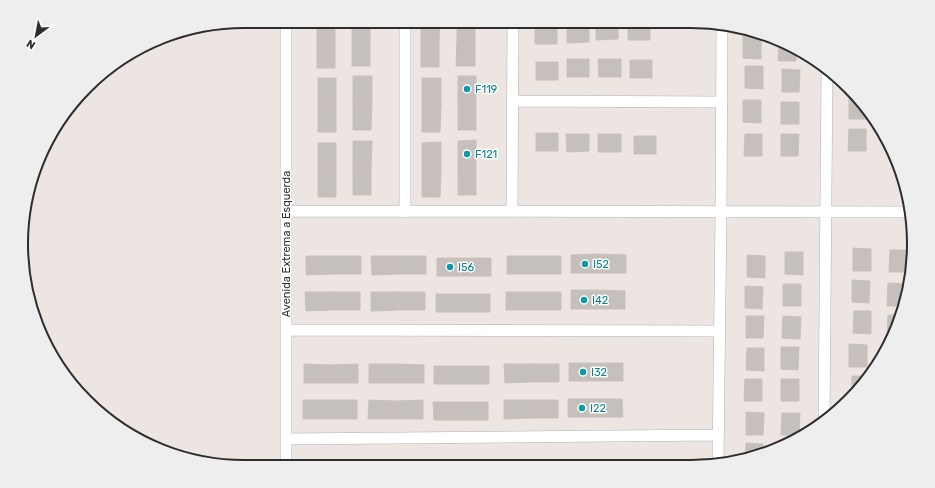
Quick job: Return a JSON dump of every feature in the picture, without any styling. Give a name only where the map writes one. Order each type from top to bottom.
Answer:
[{"type":"street","name":"Avenida Extrema a Esquerda","points":[[286,28],[286,460]]},
{"type":"street","points":[[405,28],[405,212]]},
{"type":"street","points":[[512,212],[513,28]]},
{"type":"street","points":[[718,458],[722,212],[722,30]]},
{"type":"street","points":[[824,413],[827,77]]},
{"type":"street","points":[[512,101],[722,102]]},
{"type":"street","points":[[286,211],[904,212]]},
{"type":"street","points":[[286,330],[720,331]]},
{"type":"street","points":[[286,439],[718,435]]},
{"type":"building","points":[[317,28],[335,28],[335,41],[317,41]]},
{"type":"building","points":[[352,28],[370,28],[370,39],[352,39]]},
{"type":"building","points":[[421,28],[440,28],[439,40],[421,40]]},
{"type":"building","points":[[457,28],[475,28],[475,39],[457,38]]},
{"type":"building","points":[[535,28],[557,28],[557,44],[535,44]]},
{"type":"building","points":[[567,28],[589,28],[589,42],[567,43]]},
{"type":"building","points":[[596,28],[618,28],[618,39],[596,40]]},
{"type":"building","points":[[628,28],[650,28],[650,40],[628,40]]},
{"type":"building","points":[[743,36],[761,39],[761,59],[743,58]]},
{"type":"building","points":[[457,38],[475,39],[475,66],[456,66]]},
{"type":"building","points":[[352,39],[370,39],[370,66],[352,66]]},
{"type":"building","points":[[421,40],[439,40],[439,67],[421,67]]},
{"type":"building","points":[[317,41],[335,41],[335,68],[317,68]]},
{"type":"building","points":[[779,46],[796,55],[796,61],[778,61]]},
{"type":"building","points":[[567,59],[589,59],[589,77],[567,77]]},
{"type":"building","points":[[598,59],[621,59],[621,77],[599,77]]},
{"type":"building","points":[[630,60],[652,60],[652,78],[630,78]]},
{"type":"building","points":[[536,62],[558,62],[558,80],[536,80]]},
{"type":"building","points":[[745,66],[763,66],[763,89],[745,88]]},
{"type":"building","points":[[782,69],[800,70],[799,92],[782,92]]},
{"type":"building","points":[[353,76],[372,76],[372,103],[353,103]]},
{"type":"building","name":"F119","points":[[458,76],[476,76],[476,103],[458,103]]},
{"type":"building","points":[[318,78],[336,78],[336,105],[318,105]]},
{"type":"building","points":[[422,78],[441,78],[441,105],[422,105]]},
{"type":"building","points":[[849,97],[867,119],[849,119]]},
{"type":"building","points":[[743,100],[761,100],[761,123],[743,122]]},
{"type":"building","points":[[781,102],[799,102],[799,124],[781,124]]},
{"type":"building","points":[[353,103],[372,103],[371,130],[353,130]]},
{"type":"building","points":[[458,103],[476,103],[476,130],[458,130]]},
{"type":"building","points":[[318,105],[336,105],[336,132],[318,132]]},
{"type":"building","points":[[422,105],[441,105],[440,132],[422,132]]},
{"type":"building","points":[[849,129],[866,129],[866,151],[848,151]]},
{"type":"building","points":[[536,133],[558,133],[558,151],[536,151]]},
{"type":"building","points":[[566,134],[589,134],[589,151],[567,152]]},
{"type":"building","points":[[598,134],[621,134],[621,152],[598,152]]},
{"type":"building","points":[[745,134],[762,134],[762,156],[744,156]]},
{"type":"building","points":[[781,134],[799,134],[798,156],[781,156]]},
{"type":"building","points":[[634,136],[656,136],[656,154],[634,154]]},
{"type":"building","name":"F121","points":[[476,140],[476,168],[458,168],[458,141]]},
{"type":"building","points":[[353,141],[372,141],[371,168],[353,168]]},
{"type":"building","points":[[441,142],[441,170],[422,170],[422,143]]},
{"type":"building","points":[[318,143],[336,143],[336,170],[318,170]]},
{"type":"building","points":[[353,168],[371,168],[371,195],[353,195]]},
{"type":"building","points":[[458,168],[476,168],[476,195],[458,195]]},
{"type":"building","points":[[318,170],[336,170],[336,197],[318,197]]},
{"type":"building","points":[[422,170],[441,170],[440,197],[422,197]]},
{"type":"building","points":[[853,248],[871,249],[871,271],[853,271]]},
{"type":"building","points":[[890,250],[907,250],[905,272],[889,272]]},
{"type":"building","points":[[785,252],[803,252],[803,275],[785,274]]},
{"type":"building","points":[[599,254],[626,255],[626,273],[599,273]]},
{"type":"building","name":"I52","points":[[599,254],[599,273],[571,273],[571,255]]},
{"type":"building","points":[[747,255],[765,256],[765,278],[747,277]]},
{"type":"building","points":[[306,256],[333,256],[334,274],[306,275]]},
{"type":"building","points":[[333,256],[361,256],[361,274],[334,274]]},
{"type":"building","points":[[371,256],[399,256],[399,274],[372,275]]},
{"type":"building","points":[[399,256],[426,256],[426,274],[399,274]]},
{"type":"building","points":[[507,256],[534,256],[534,274],[507,274]]},
{"type":"building","points":[[534,256],[561,256],[561,274],[534,274]]},
{"type":"building","name":"I56","points":[[437,258],[464,258],[464,276],[437,276]]},
{"type":"building","points":[[464,258],[491,258],[491,276],[464,276]]},
{"type":"building","points":[[852,280],[870,281],[869,303],[852,302]]},
{"type":"building","points":[[888,283],[903,284],[898,306],[887,306]]},
{"type":"building","points":[[783,284],[801,284],[801,306],[783,306]]},
{"type":"building","points":[[745,286],[763,287],[762,309],[745,308]]},
{"type":"building","name":"I42","points":[[571,290],[598,290],[598,309],[571,309]]},
{"type":"building","points":[[598,290],[625,291],[625,309],[598,309]]},
{"type":"building","points":[[305,292],[333,292],[333,310],[306,311]]},
{"type":"building","points":[[333,292],[360,292],[360,310],[333,310]]},
{"type":"building","points":[[371,292],[398,292],[398,310],[371,311]]},
{"type":"building","points":[[398,292],[425,292],[425,310],[398,310]]},
{"type":"building","points":[[506,292],[533,292],[534,310],[506,310]]},
{"type":"building","points":[[533,292],[561,292],[561,310],[534,310]]},
{"type":"building","points":[[436,294],[463,294],[463,312],[436,312]]},
{"type":"building","points":[[463,294],[490,294],[490,312],[463,312]]},
{"type":"building","points":[[854,311],[871,311],[871,334],[853,333]]},
{"type":"building","points":[[888,315],[895,315],[891,327],[887,336]]},
{"type":"building","points":[[746,316],[764,316],[763,338],[746,338]]},
{"type":"building","points":[[783,316],[801,317],[800,339],[782,338]]},
{"type":"building","points":[[849,344],[867,345],[867,367],[849,367]]},
{"type":"building","points":[[781,347],[799,347],[798,370],[781,369]]},
{"type":"building","points":[[747,348],[764,348],[764,371],[746,370]]},
{"type":"building","name":"I32","points":[[569,363],[596,363],[596,381],[569,381]]},
{"type":"building","points":[[596,363],[623,363],[623,381],[596,381]]},
{"type":"building","points":[[304,364],[331,365],[331,383],[304,383]]},
{"type":"building","points":[[358,364],[358,383],[331,383],[331,365]]},
{"type":"building","points":[[369,364],[396,364],[397,383],[369,383]]},
{"type":"building","points":[[396,364],[424,365],[424,383],[397,383]]},
{"type":"building","points":[[504,364],[532,364],[532,382],[505,383]]},
{"type":"building","points":[[532,364],[559,364],[559,382],[532,382]]},
{"type":"building","points":[[434,366],[462,366],[462,384],[434,384]]},
{"type":"building","points":[[462,366],[489,366],[489,384],[462,384]]},
{"type":"building","points":[[852,376],[861,376],[853,386],[852,387]]},
{"type":"building","points":[[745,379],[762,379],[762,401],[744,401]]},
{"type":"building","points":[[781,379],[799,379],[799,401],[781,401]]},
{"type":"building","name":"I22","points":[[568,399],[595,399],[596,417],[568,417]]},
{"type":"building","points":[[595,399],[622,399],[623,417],[596,417]]},
{"type":"building","points":[[303,400],[330,400],[330,419],[303,419]]},
{"type":"building","points":[[330,400],[357,400],[357,419],[330,419]]},
{"type":"building","points":[[369,400],[396,401],[396,419],[368,419]]},
{"type":"building","points":[[423,400],[423,419],[396,419],[396,401]]},
{"type":"building","points":[[504,400],[531,400],[531,418],[504,419]]},
{"type":"building","points":[[531,400],[558,400],[558,418],[531,418]]},
{"type":"building","points":[[433,402],[461,402],[461,420],[434,420]]},
{"type":"building","points":[[461,402],[488,402],[488,420],[461,420]]},
{"type":"building","points":[[746,412],[764,413],[763,435],[746,435]]},
{"type":"building","points":[[782,413],[800,413],[799,431],[792,435],[781,435]]},
{"type":"building","points":[[746,443],[763,444],[763,448],[745,453]]},
{"type":"place","name":"F119","points":[[467,89]]},
{"type":"place","name":"F121","points":[[467,154]]},
{"type":"place","name":"I52","points":[[585,264]]},
{"type":"place","name":"I56","points":[[450,267]]},
{"type":"place","name":"I42","points":[[584,300]]},
{"type":"place","name":"I32","points":[[583,372]]},
{"type":"place","name":"I22","points":[[582,408]]}]
